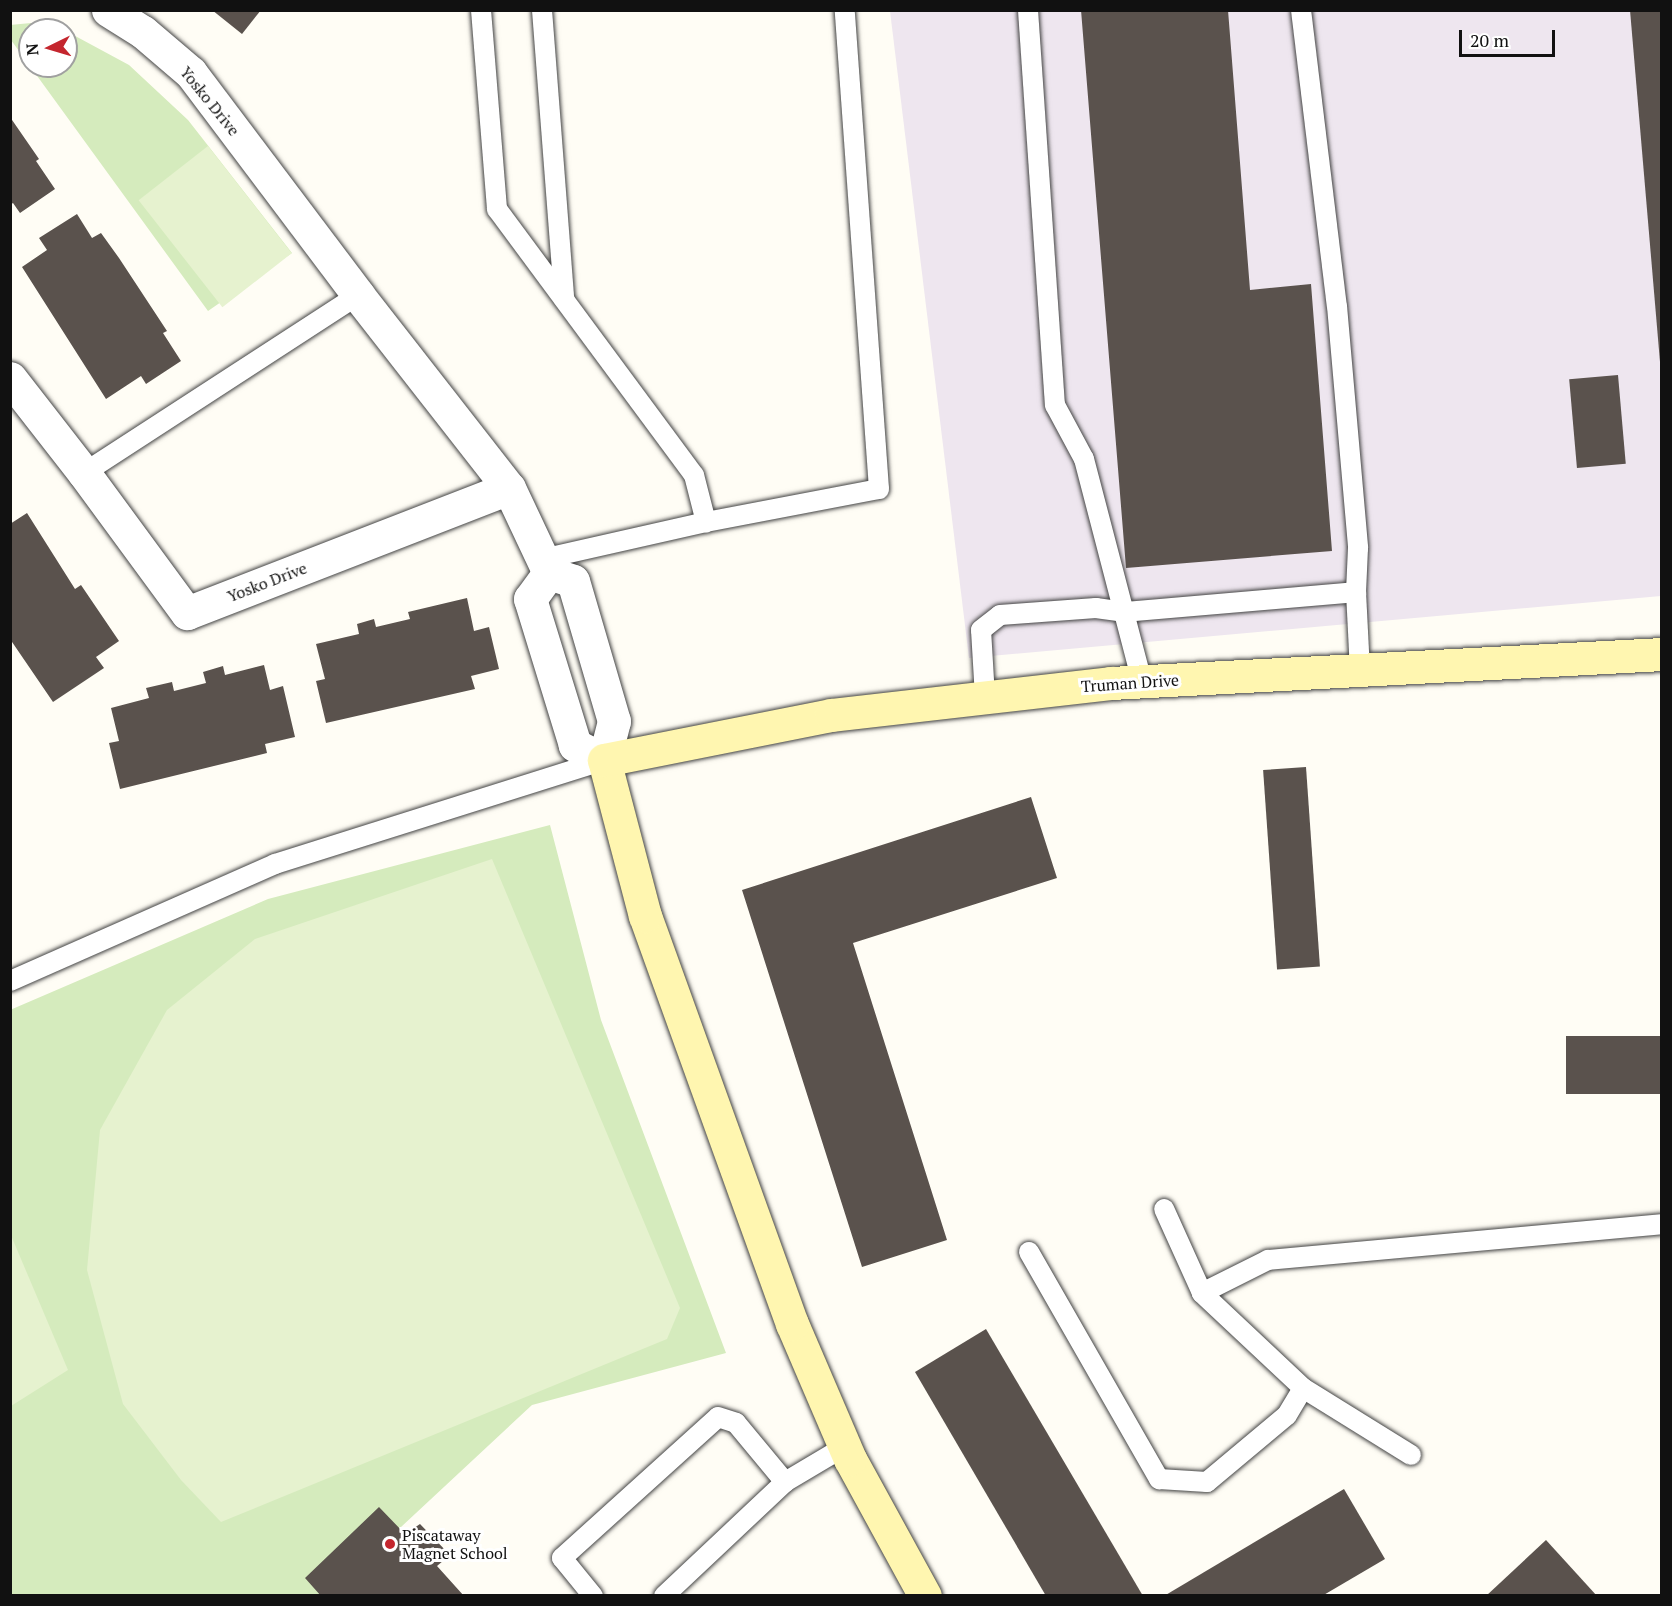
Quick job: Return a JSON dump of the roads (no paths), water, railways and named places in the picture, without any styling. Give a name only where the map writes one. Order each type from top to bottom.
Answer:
[{"type":"street","name":"Yosko Drive","points":[[108,10],[143,32],[192,73],[358,296],[509,488],[546,566]]},
{"type":"street","name":"Yosko Drive","points":[[10,378],[84,472],[187,613],[509,488]]},
{"type":"street","points":[[604,760],[575,745],[530,599],[546,566],[573,580],[581,603],[614,721],[604,760],[645,916],[792,1324],[844,1447],[925,1596]]},
{"type":"street","name":"Truman Drive","points":[[604,760],[831,715],[1142,681],[1662,654]]},
{"type":"lane","points":[[481,10],[497,209],[694,475],[706,522]]},
{"type":"lane","points":[[542,10],[564,299]]},
{"type":"lane","points":[[546,566],[706,522],[879,489],[845,10]]},
{"type":"lane","points":[[1028,10],[1055,405],[1084,459],[1142,681]]},
{"type":"lane","points":[[1301,10],[1337,306],[1358,548],[1356,592],[1360,670]]},
{"type":"lane","points":[[84,472],[358,296]]},
{"type":"lane","points":[[986,697],[981,630],[987,622],[1000,615],[1096,608],[1124,612],[1356,592]]},
{"type":"lane","points":[[10,981],[275,864],[604,760]]},
{"type":"lane","points":[[1164,1209],[1202,1293],[1303,1388],[1411,1455]]},
{"type":"lane","points":[[1202,1293],[1268,1260],[1662,1224]]},
{"type":"lane","points":[[1029,1252],[1159,1479],[1207,1482],[1287,1415],[1303,1388]]},
{"type":"lane","points":[[593,1596],[562,1557],[717,1417],[736,1423],[784,1482]]},
{"type":"lane","points":[[664,1596],[784,1482],[844,1447]]},
{"type":"place","name":"Piscataway Magnet School","points":[[390,1544]]}]
